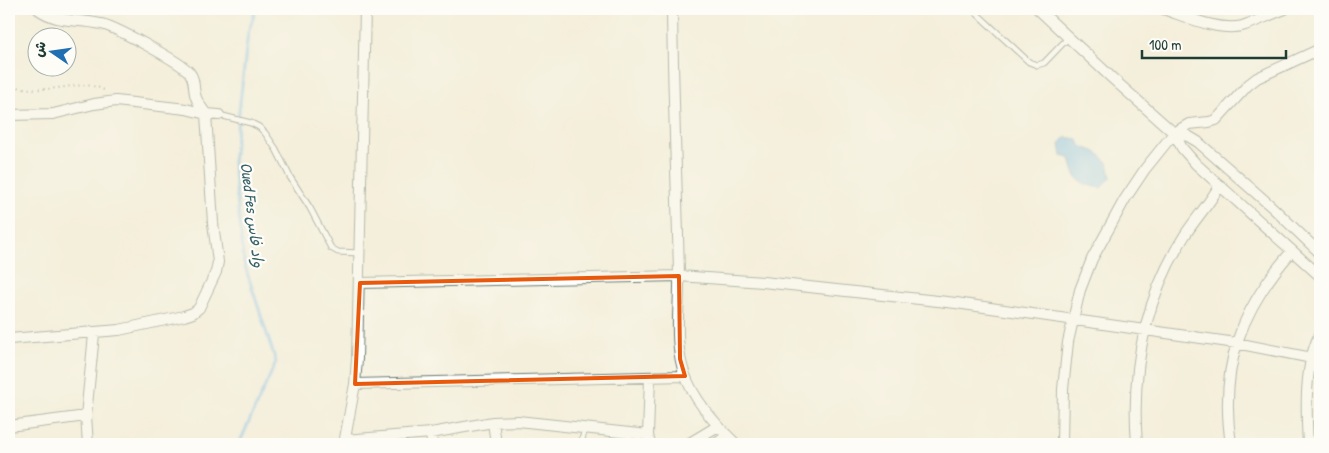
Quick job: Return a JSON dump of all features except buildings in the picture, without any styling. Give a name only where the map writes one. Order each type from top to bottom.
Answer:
[{"type":"street","points":[[9,340],[94,334],[146,325],[193,313],[199,308],[216,272],[218,262],[213,223],[206,114],[198,102],[192,78],[183,66],[118,30],[103,24],[84,21],[64,21],[48,16],[38,9]]},
{"type":"street","points":[[365,9],[360,282],[355,384],[345,442],[431,433],[493,422],[518,421],[585,428],[649,440],[650,377]]},
{"type":"street","points":[[672,9],[679,276],[678,345],[685,376],[699,402],[725,434],[736,444]]},
{"type":"street","points":[[1038,9],[1174,133],[1182,148],[1196,164],[1320,276]]},
{"type":"street","points":[[1163,9],[1212,25],[1234,28],[1285,9]]},
{"type":"street","points":[[1062,444],[1064,365],[1072,320],[1080,290],[1102,238],[1145,169],[1174,133],[1190,124],[1216,120],[1248,85],[1257,78],[1320,49]]},
{"type":"street","points":[[9,115],[52,114],[116,101],[186,109],[206,114],[220,114]]},
{"type":"street","points":[[1174,133],[1188,136],[1198,142],[1272,207],[1320,253]]},
{"type":"street","points":[[1138,444],[1137,387],[1144,331],[1151,305],[1165,272],[1184,236],[1220,185]]},
{"type":"street","points":[[1231,444],[1228,420],[1228,390],[1236,343],[1256,298],[1276,269],[1292,251]]},
{"type":"street","points":[[360,282],[679,276],[764,282],[956,303],[1236,343],[1312,358],[1320,366]]},
{"type":"street","points":[[88,444],[86,416],[94,334]]},
{"type":"street","points":[[1308,444],[1308,392],[1312,358],[1320,334]]},
{"type":"street","points":[[355,384],[685,376]]},
{"type":"street","points":[[9,426],[86,416]]},
{"type":"street","points":[[493,422],[496,444]]},
{"type":"street","points":[[688,444],[718,426]]},
{"type":"street","points":[[431,433],[432,444]]},
{"type":"lane","points":[[972,9],[1029,62],[1037,65],[1044,63],[1068,38]]},
{"type":"lane","points":[[220,114],[259,127],[276,149],[331,248],[338,252],[360,252]]},
{"type":"lane","points":[[581,444],[585,428]]},
{"type":"lane","points":[[712,444],[725,434]]},
{"type":"path","points":[[9,86],[45,89],[92,86],[101,88],[116,101]]},
{"type":"highlighted area","points":[[679,276],[680,359],[685,376],[355,384],[360,283]]},
{"type":"water","points":[[1066,137],[1077,139],[1081,146],[1096,152],[1108,162],[1111,178],[1101,188],[1082,183],[1076,176],[1070,158],[1062,156],[1060,144]]},
{"type":"waterway","name":"Oued Fes واد فاس","points":[[239,444],[276,362],[244,263],[233,163],[248,33],[256,9]]}]
